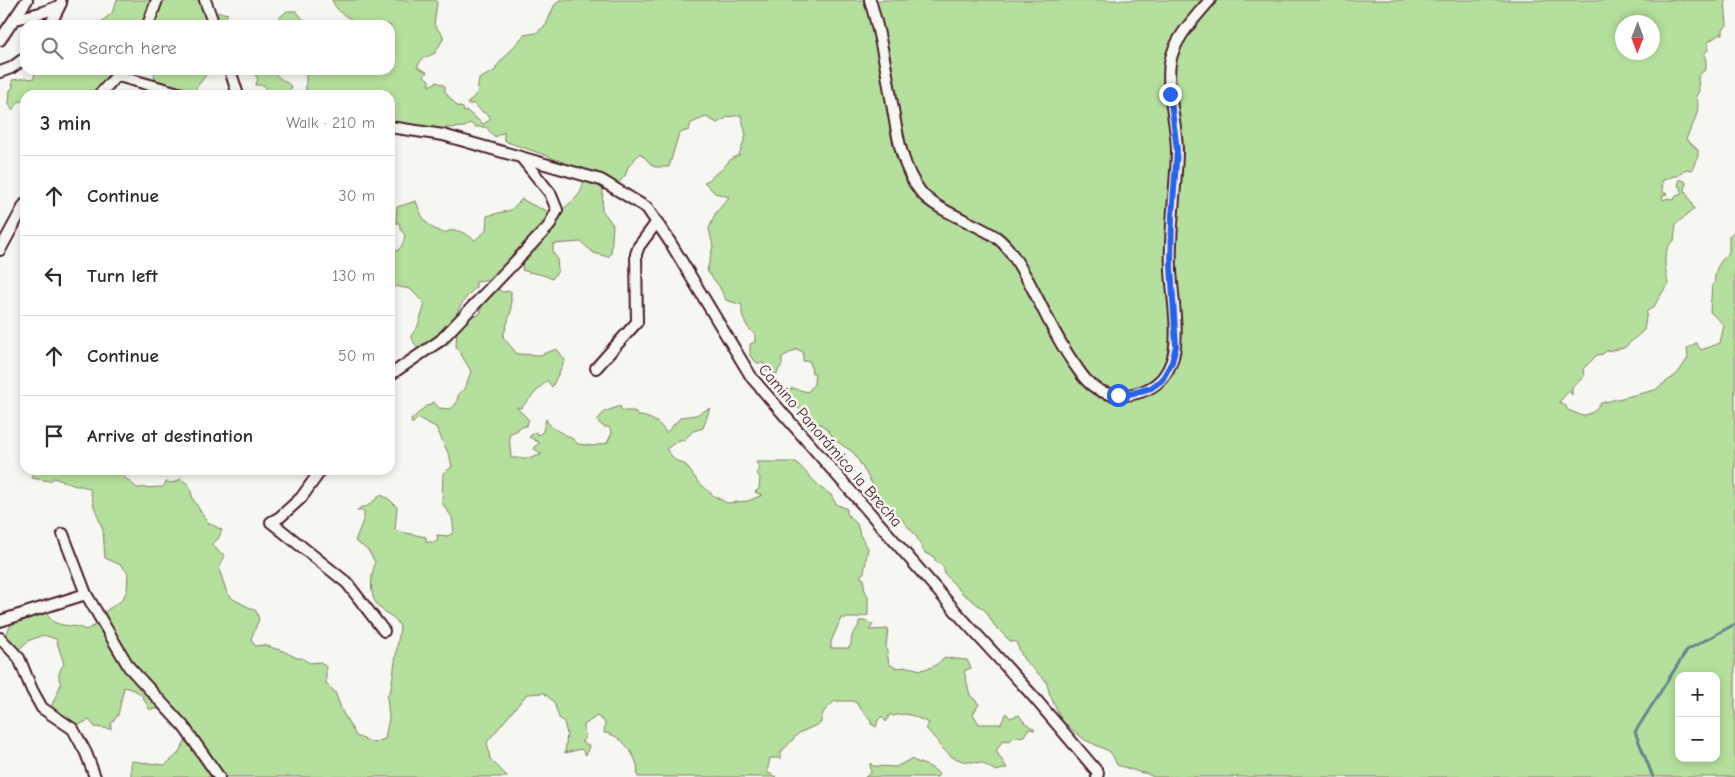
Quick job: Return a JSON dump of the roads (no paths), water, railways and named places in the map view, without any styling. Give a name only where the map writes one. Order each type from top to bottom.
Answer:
[{"type":"street","points":[[0,40],[16,19],[26,0]]},
{"type":"street","points":[[150,20],[157,0]]},
{"type":"street","points":[[205,0],[212,20]]},
{"type":"street","points":[[870,0],[884,55],[898,133],[911,176],[921,192],[931,202],[996,237],[1010,250],[1036,294],[1059,341],[1088,382],[1105,392],[1126,395],[1151,388],[1162,380],[1172,362],[1176,346],[1171,266],[1172,216],[1177,150],[1170,94],[1170,62],[1173,50],[1187,28],[1210,0]]},
{"type":"street","points":[[16,19],[44,12],[61,3]]},
{"type":"street","points":[[52,20],[61,3]]},
{"type":"street","points":[[0,72],[11,68],[20,62]]},
{"type":"street","points":[[104,90],[117,75]]},
{"type":"street","points":[[125,75],[171,90]]},
{"type":"street","points":[[232,75],[236,90]]},
{"type":"street","name":"Camino Panorámico la Brecha","points":[[395,128],[443,135],[601,180],[648,208],[688,270],[752,378],[958,615],[1032,695],[1098,775]]},
{"type":"street","points":[[395,372],[441,340],[549,226],[557,210],[550,193],[521,157]]},
{"type":"street","points":[[0,250],[20,213]]},
{"type":"street","points":[[596,368],[637,322],[636,254],[638,246],[657,222]]},
{"type":"street","points":[[317,475],[301,498],[280,517],[271,522],[347,583],[384,631]]},
{"type":"street","points":[[63,534],[86,594],[129,667],[184,727],[219,777]]},
{"type":"street","points":[[0,621],[86,594]]},
{"type":"street","points":[[0,638],[19,658],[32,690],[42,708],[73,729],[86,753],[95,777]]},
{"type":"waterway","points":[[1653,777],[1635,732],[1687,650],[1735,624]]}]
